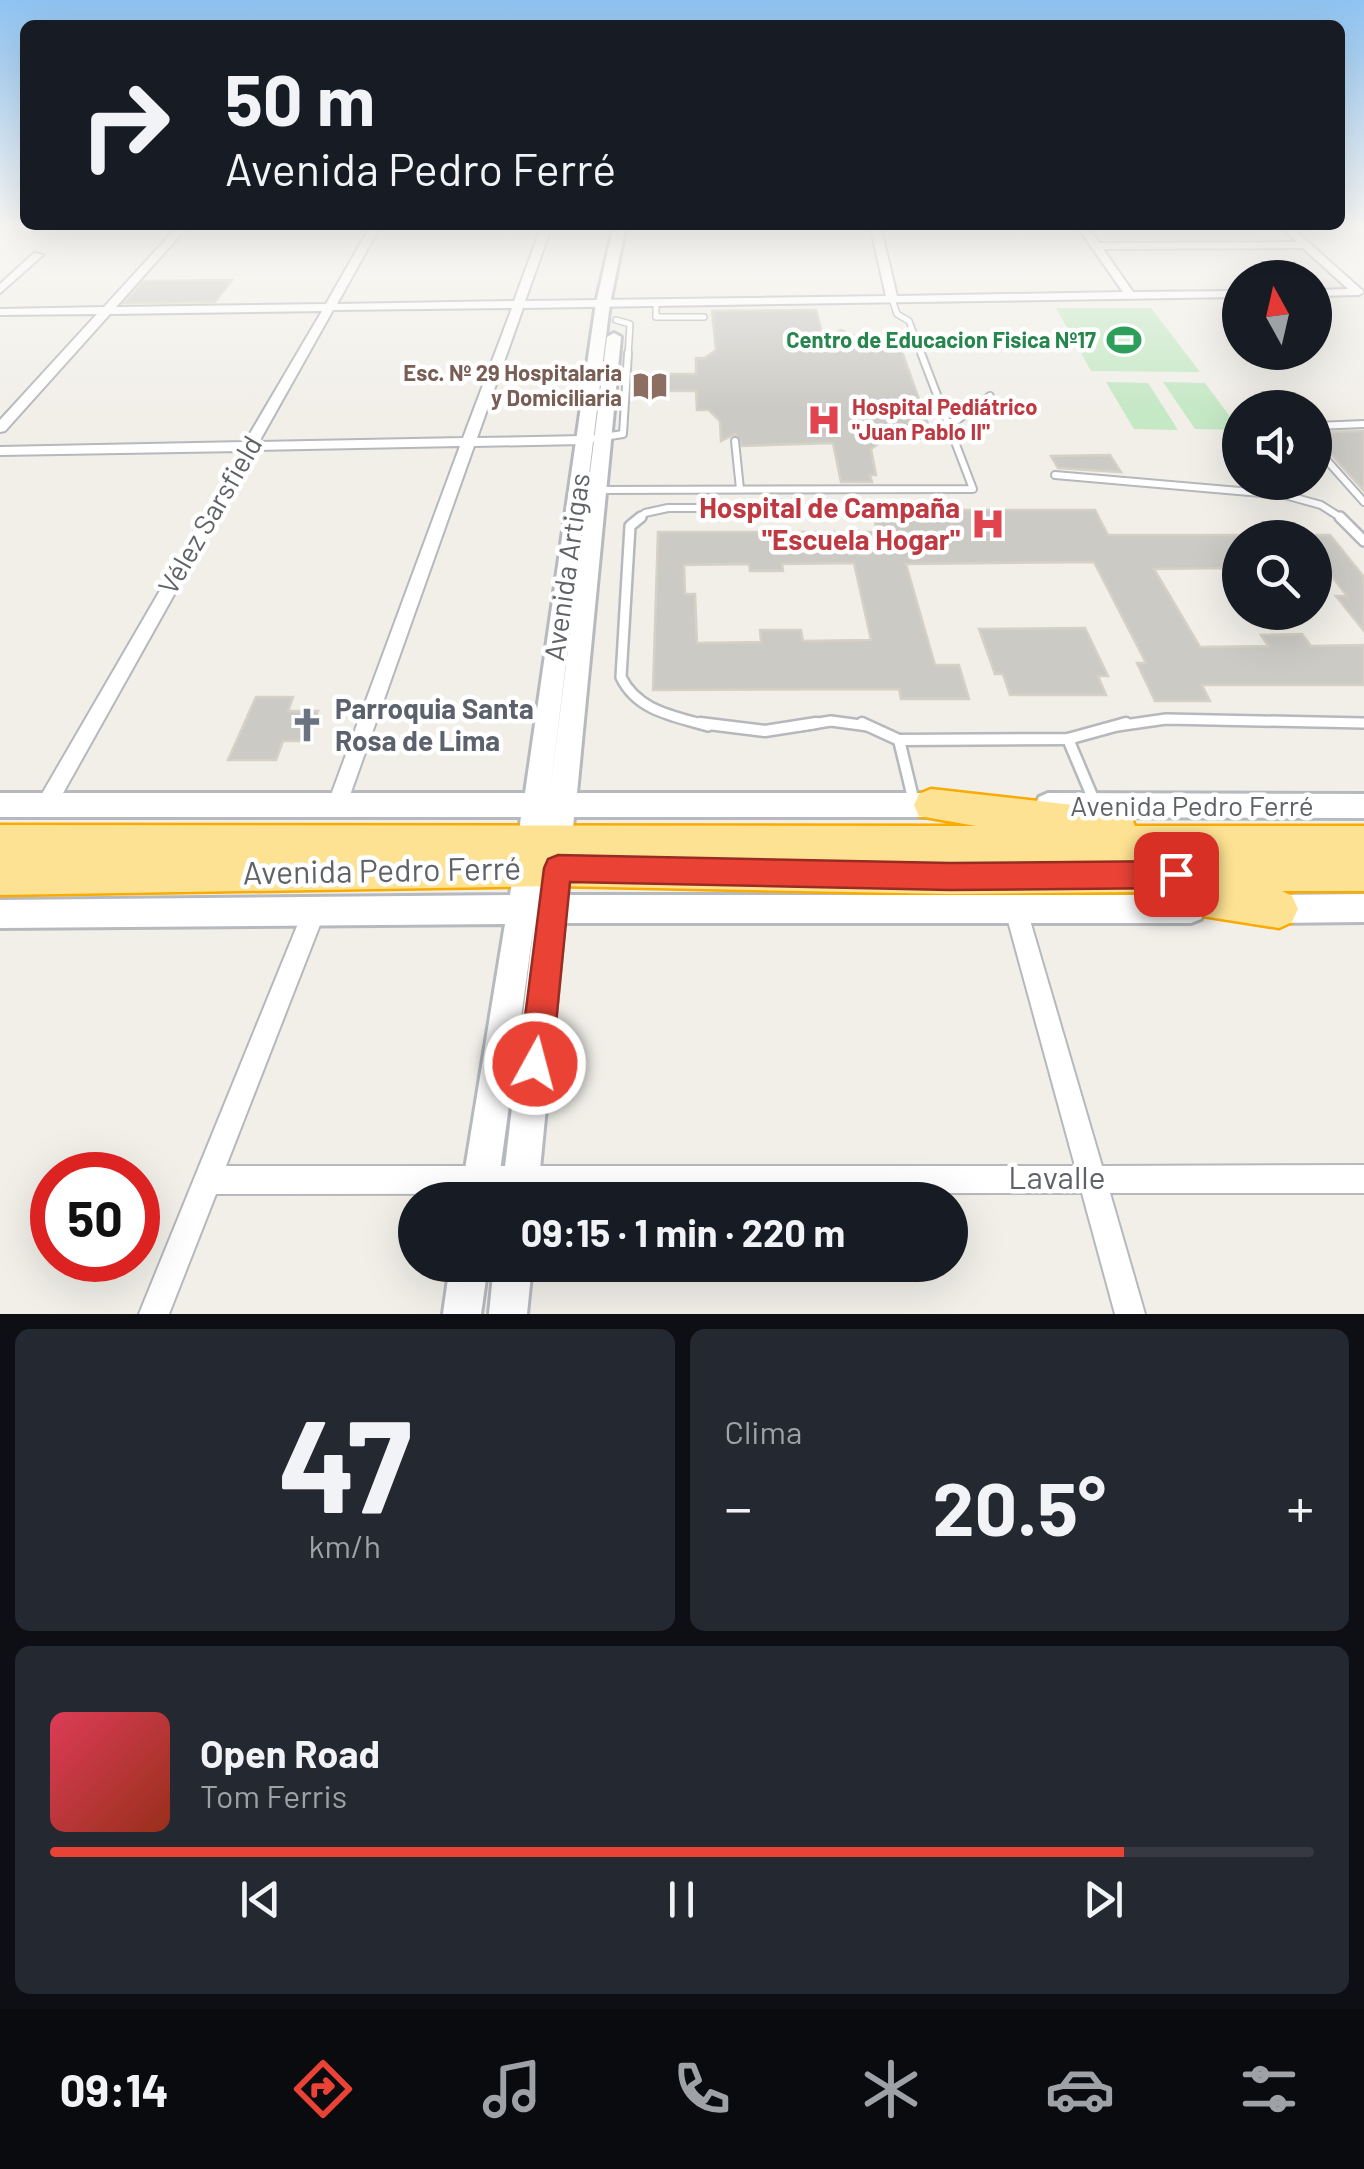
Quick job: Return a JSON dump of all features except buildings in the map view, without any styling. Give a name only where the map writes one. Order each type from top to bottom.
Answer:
[{"type":"highway","points":[[923,804],[1294,842]]},
{"type":"highway","name":"Avenida Pedro Ferré","points":[[546,838],[950,876],[1364,873]]},
{"type":"highway","name":"Avenida Pedro Ferré","points":[[7,859],[546,838],[1364,842]]},
{"type":"highway","points":[[950,876],[1158,890],[1279,909]]},
{"type":"main road","name":"Avenida Artigas","points":[[538,909],[593,439],[615,286]]},
{"type":"main road","name":"Avenida Artigas","points":[[613,309],[618,286]]},
{"type":"main road","name":"Avenida Artigas","points":[[546,838],[596,490],[593,439]]},
{"type":"main road","name":"Avenida Pedro Ferré","points":[[0,805],[337,806],[546,838],[923,804],[1364,806]]},
{"type":"main road","name":"Avenida Pedro Ferré","points":[[0,914],[1364,908]]},
{"type":"main road","points":[[521,1182],[538,909]]},
{"type":"main road","points":[[481,1182],[538,909]]},
{"type":"main road","points":[[462,1314],[467,1282]]},
{"type":"main road","points":[[508,1314],[511,1282]]},
{"type":"street","points":[[0,428],[128,286]]},
{"type":"street","name":"Vélez Sarsfield","points":[[46,805],[342,286]]},
{"type":"street","points":[[337,806],[525,286]]},
{"type":"street","points":[[889,286],[892,299]]},
{"type":"street","points":[[1123,286],[1130,296]]},
{"type":"street","points":[[1332,293],[1360,292]]},
{"type":"street","points":[[0,312],[518,305],[613,309],[656,302],[1222,294]]},
{"type":"street","points":[[0,451],[593,439]]},
{"type":"street","points":[[1016,910],[1130,1314]]},
{"type":"street","points":[[154,1314],[314,912]]},
{"type":"street","name":"Lavalle","points":[[901,1182],[1364,1179]]},
{"type":"street","name":"Lavalle","points":[[210,1180],[398,1187]]},
{"type":"lane","points":[[596,490],[973,490],[909,321],[898,314],[892,299]]},
{"type":"lane","points":[[656,302],[656,317],[704,316]]},
{"type":"lane","points":[[593,439],[623,434],[630,324],[613,309]]},
{"type":"lane","points":[[947,423],[956,421],[990,396]]},
{"type":"lane","points":[[1332,425],[1364,424]]},
{"type":"lane","points":[[902,435],[952,434]]},
{"type":"lane","points":[[735,441],[740,489]]},
{"type":"lane","points":[[1332,467],[1364,502]]},
{"type":"lane","points":[[1055,474],[1315,501],[1342,515],[1364,541]]},
{"type":"lane","points":[[668,490],[668,508]]},
{"type":"lane","points":[[836,508],[668,508],[645,513],[630,526],[621,677],[630,696],[656,710],[712,727],[765,731],[831,721],[859,722],[899,740],[1068,740],[1135,720],[1364,724]]},
{"type":"lane","points":[[899,740],[923,804]]},
{"type":"lane","points":[[1068,740],[1096,806]]},
{"type":"green space","name":"Centro de Educacion Fisica Nº17","points":[[1056,308],[1151,308],[1200,372],[1091,371]]},
{"type":"green space","points":[[1106,382],[1148,383],[1178,430],[1134,429]]},
{"type":"green space","points":[[1163,382],[1205,383],[1222,406],[1222,430],[1195,429]]},
{"type":"place","name":"Centro de Educacion Fisica Nº17","points":[[1124,340]]},
{"type":"place","name":"Esc. Nº 29 Hospitalaria y Domiciliaria","points":[[650,386]]},
{"type":"place","name":"Hospital Pediátrico \"Juan Pablo II\"","points":[[824,420]]},
{"type":"place","name":"Hospital de Campaña \"Escuela Hogar\"","points":[[988,524]]},
{"type":"place","name":"Parroquia Santa Rosa de Lima","points":[[307,725]]},
{"type":"route","points":[[535,1064],[558,868],[950,876],[1176,874]]}]
